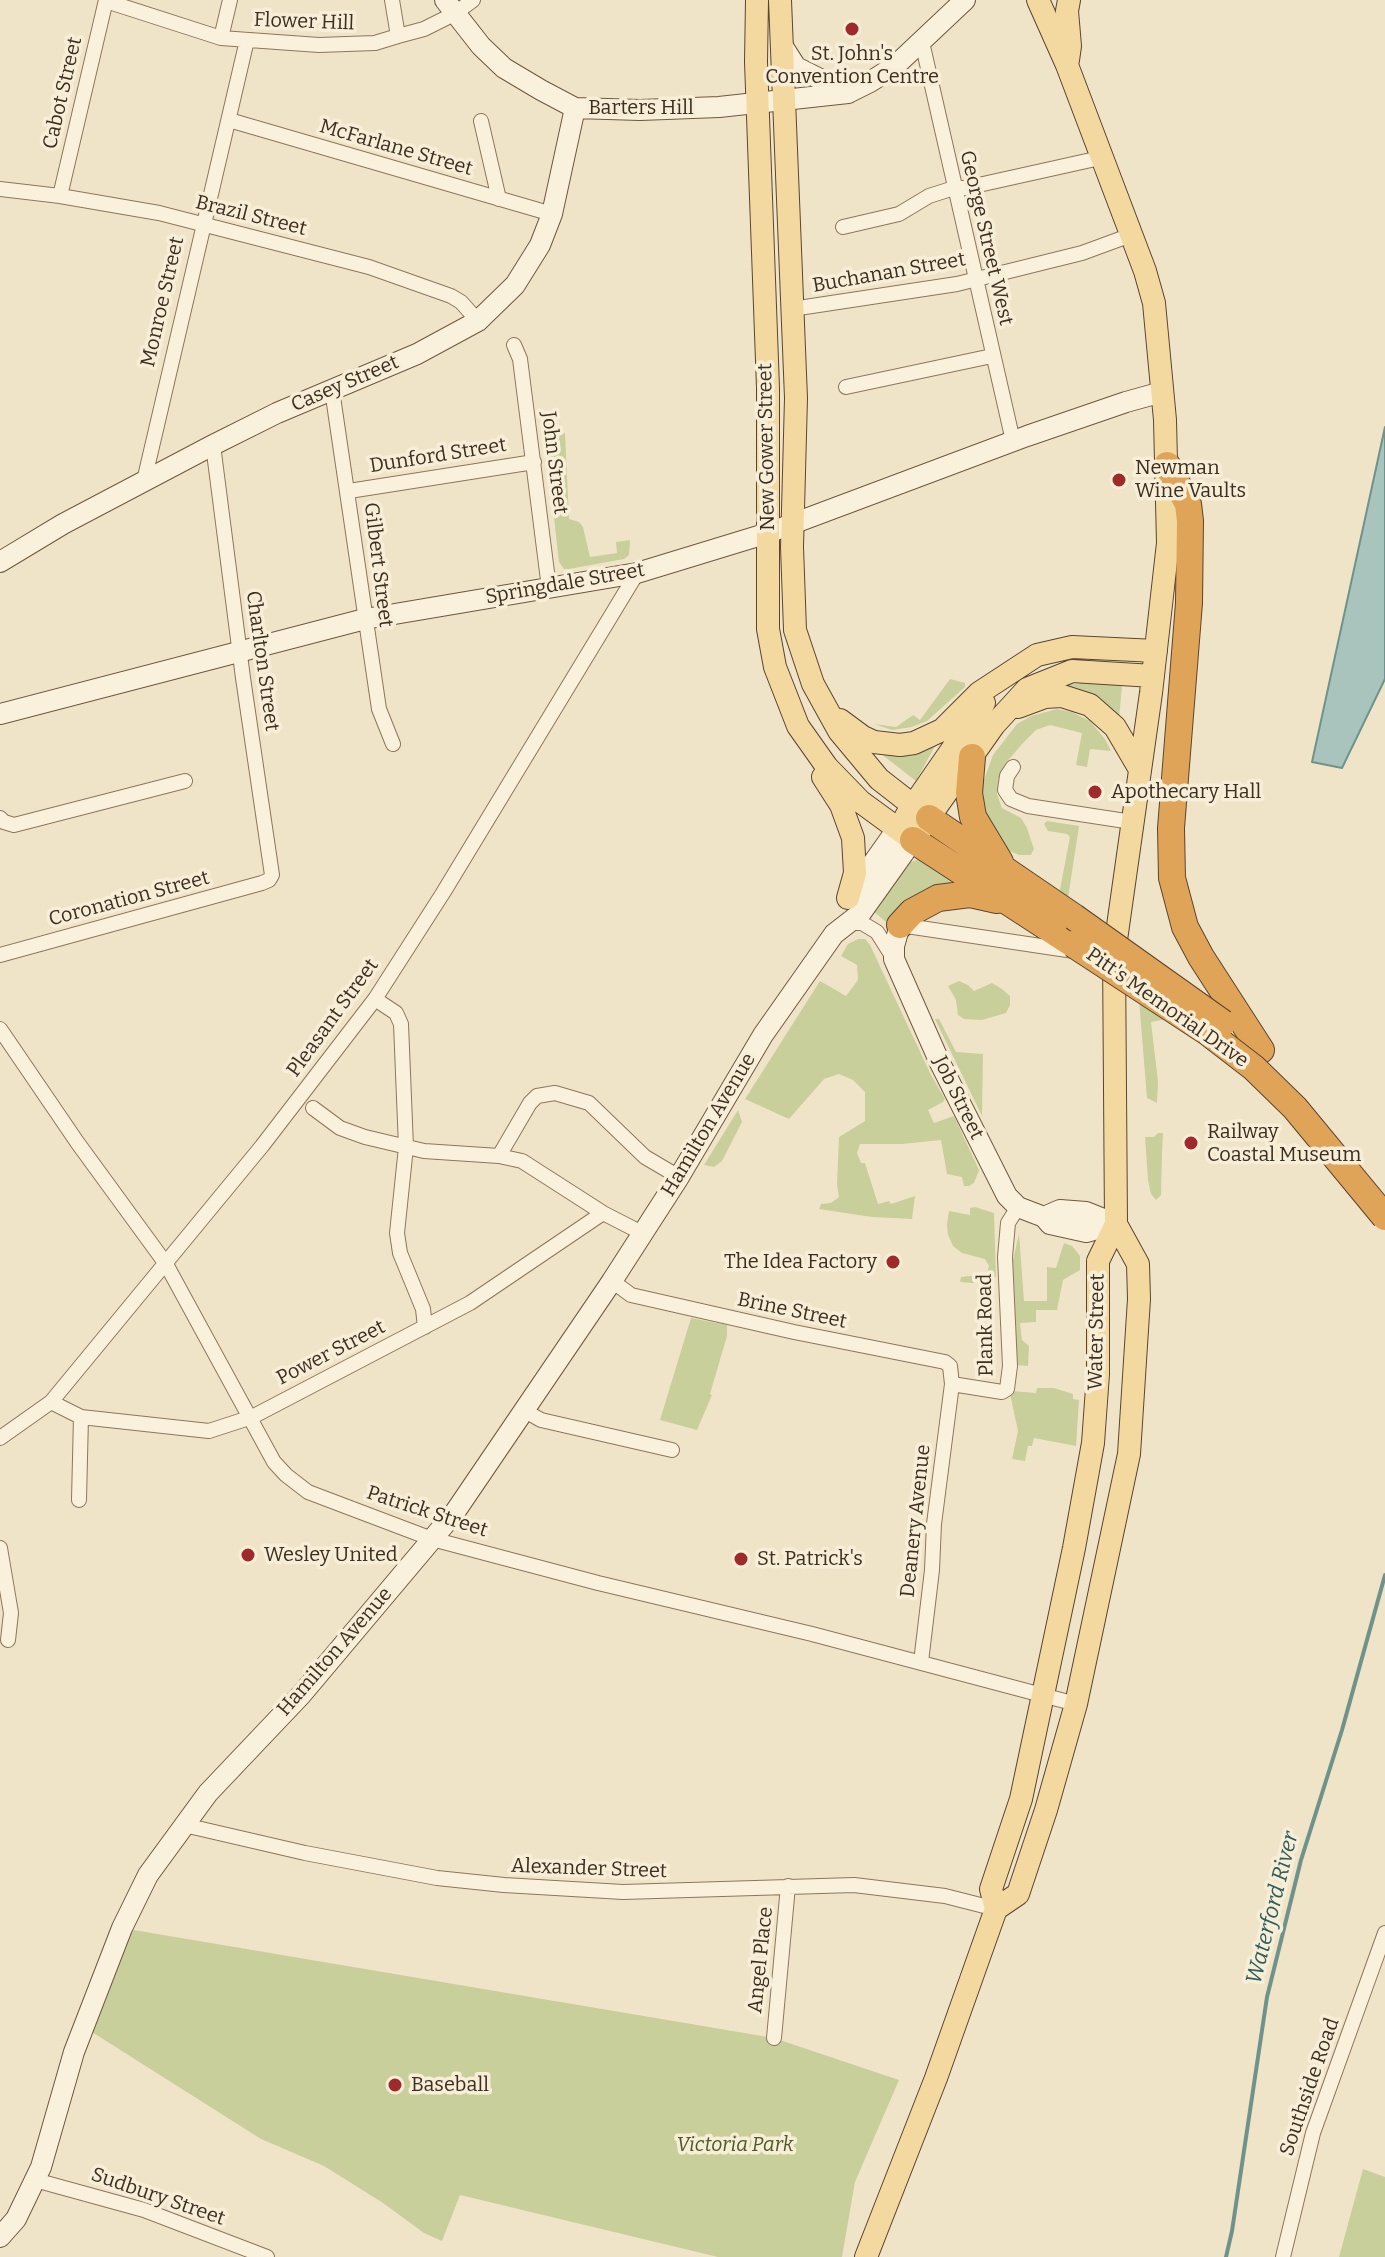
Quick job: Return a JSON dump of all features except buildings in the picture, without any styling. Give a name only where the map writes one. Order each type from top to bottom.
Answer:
[{"type":"highway","points":[[1167,465],[1188,504],[1190,521],[1185,646],[1171,828],[1172,878],[1185,927],[1261,1050]]},
{"type":"highway","points":[[972,757],[969,793],[973,817],[998,860],[1018,877]]},
{"type":"highway","name":"Pitt's Memorial Drive","points":[[921,812],[1261,1050],[1385,1187]]},
{"type":"highway","name":"Pitt's Memorial Drive","points":[[905,834],[1206,1031],[1254,1068],[1295,1108],[1385,1217]]},
{"type":"highway","points":[[900,925],[912,912],[928,902],[950,895],[983,895],[1015,906]]},
{"type":"main road","name":"New Gower Street","points":[[757,0],[768,388],[770,647],[787,701],[811,746],[861,802],[905,834]]},
{"type":"main road","name":"New Gower Street","points":[[780,0],[796,398],[792,604],[795,630],[806,666],[826,710],[850,746],[879,779],[921,812]]},
{"type":"main road","points":[[1038,0],[1067,65],[1145,271],[1154,303],[1167,465],[1168,543],[1153,676],[1114,954],[1116,1224]]},
{"type":"main road","points":[[1067,65],[1070,46],[1069,0]]},
{"type":"main road","points":[[826,710],[874,742],[914,743],[942,730],[979,693],[1037,655],[1086,647],[1156,651]]},
{"type":"main road","points":[[905,834],[1027,689],[1072,671],[1153,676]]},
{"type":"main road","points":[[921,812],[977,711],[1005,677]]},
{"type":"main road","points":[[1002,715],[1045,697],[1077,699],[1100,712],[1115,727],[1139,768]]},
{"type":"main road","points":[[811,746],[818,770],[841,805],[853,838],[855,873],[848,898]]},
{"type":"main road","name":"Water Street","points":[[1116,1224],[1138,1264],[1139,1299],[1129,1449],[1115,1530],[1076,1704],[1018,1894],[996,1909],[991,1889],[1021,1799],[1093,1443],[1098,1374],[1098,1261],[1116,1224]]},
{"type":"main road","points":[[866,2257],[936,2078],[996,1909]]},
{"type":"street","name":"Flower Hill","points":[[106,0],[221,38],[285,44],[348,45],[375,43],[424,29],[450,7],[473,0]]},
{"type":"street","name":"Cabot Street","points":[[60,196],[106,0]]},
{"type":"street","points":[[221,38],[230,0]]},
{"type":"street","points":[[392,0],[398,36]]},
{"type":"street","points":[[782,45],[796,67],[848,93],[882,75],[922,42],[960,2]]},
{"type":"street","name":"Barters Hill","points":[[450,7],[504,68],[575,108],[687,108],[783,102],[848,93]]},
{"type":"street","name":"Monroe Street","points":[[144,481],[247,40]]},
{"type":"street","name":"George Street West","points":[[922,42],[1013,441]]},
{"type":"street","name":"Casey Street","points":[[0,562],[213,445],[417,354],[478,321],[503,299],[533,259],[552,214],[575,108]]},
{"type":"street","name":"McFarlane Street","points":[[229,120],[552,214]]},
{"type":"street","points":[[481,121],[499,199]]},
{"type":"street","points":[[843,227],[899,214],[929,196],[954,188],[971,187],[1100,158]]},
{"type":"street","name":"Brazil Street","points":[[0,189],[159,213],[369,267],[451,296],[478,321]]},
{"type":"street","name":"Buchanan Street","points":[[792,309],[957,284],[1082,253],[1131,235]]},
{"type":"street","name":"John Street","points":[[514,345],[520,359],[549,588]]},
{"type":"street","points":[[846,387],[992,356]]},
{"type":"street","name":"Gilbert Street","points":[[332,390],[379,709],[393,744]]},
{"type":"street","name":"Springdale Street","points":[[0,714],[365,619],[637,573],[768,533],[1013,441],[1162,392]]},
{"type":"street","name":"Charlton Street","points":[[213,445],[273,868],[269,880]]},
{"type":"street","name":"Dunford Street","points":[[349,491],[534,462]]},
{"type":"street","name":"Pleasant Street","points":[[0,1438],[51,1402],[262,1146],[375,999],[637,573]]},
{"type":"street","points":[[1013,767],[1007,776],[1005,790],[1011,799],[1028,806],[1132,822]]},
{"type":"street","points":[[0,818],[14,825],[185,781]]},
{"type":"street","points":[[169,785],[174,801]]},
{"type":"street","name":"Hamilton Avenue","points":[[841,928],[848,898],[905,834]]},
{"type":"street","name":"Hamilton Avenue","points":[[0,2237],[16,2219],[35,2180],[74,2052],[122,1928],[148,1875],[208,1793],[333,1658],[455,1512],[612,1281],[679,1177],[763,1035],[841,928],[861,913],[905,834]]},
{"type":"street","name":"Coronation Street","points":[[0,955],[269,880]]},
{"type":"street","name":"Job Street","points":[[841,928],[862,923],[877,932],[894,959],[993,1171],[1007,1196],[1018,1207]]},
{"type":"street","points":[[894,959],[900,925],[1114,954]]},
{"type":"street","points":[[375,999],[396,1013],[401,1024],[406,1147],[397,1233],[400,1253],[423,1309],[425,1327]]},
{"type":"street","name":"Patrick Street","points":[[0,1029],[166,1264],[274,1462],[308,1492],[432,1539],[1076,1704]]},
{"type":"street","points":[[499,1156],[530,1103],[537,1096],[555,1093],[589,1103],[645,1157],[679,1177]]},
{"type":"street","points":[[313,1108],[351,1134],[446,1154],[499,1156],[522,1161],[603,1213],[642,1233]]},
{"type":"street","points":[[1018,1207],[1044,1217],[1060,1210],[1086,1212],[1116,1224]]},
{"type":"street","name":"Plank Road","points":[[952,1384],[1002,1392],[1007,1389],[1010,1366],[1006,1292],[1008,1223],[1018,1207]]},
{"type":"street","name":"Power Street","points":[[51,1402],[81,1417],[209,1431],[252,1417],[470,1303],[603,1213]]},
{"type":"street","name":"Brine Street","points":[[612,1281],[631,1295],[945,1362],[952,1373],[952,1384]]},
{"type":"street","name":"Deanery Avenue","points":[[921,1662],[932,1570],[935,1509],[952,1384]]},
{"type":"street","points":[[525,1411],[541,1420],[672,1450]]},
{"type":"street","points":[[79,1500],[81,1417]]},
{"type":"street","points":[[0,1548],[11,1613],[8,1640]]},
{"type":"street","name":"Alexander Street","points":[[184,1825],[437,1878],[504,1885],[623,1892],[854,1885],[945,1896],[996,1909]]},
{"type":"street","name":"Angel Place","points":[[774,2038],[788,1886]]},
{"type":"street","name":"Southside Road","points":[[1283,2257],[1313,2133],[1385,1933]]},
{"type":"street","name":"Sudbury Street","points":[[35,2180],[144,2210],[267,2257]]},
{"type":"green space","points":[[565,433],[569,519],[583,527],[590,557],[617,553],[616,542],[630,540],[629,555],[624,559],[569,569],[564,569],[559,562],[545,437]]},
{"type":"green space","points":[[950,679],[965,683],[965,687],[927,721],[892,730],[874,724],[896,727],[913,715],[920,720]]},
{"type":"green space","points":[[1092,682],[1122,686],[1119,718],[1100,699],[1064,685]]},
{"type":"green space","points":[[1057,709],[1090,721],[1111,751],[1090,749],[1087,767],[1076,765],[1082,733],[1050,725],[1036,730],[1023,743],[1005,764],[998,780],[997,794],[1002,808],[1021,818],[1027,828],[1034,849],[1031,855],[1019,855],[1005,849],[982,817],[981,788],[993,755],[1017,724],[1031,716]]},
{"type":"green space","points":[[935,746],[916,781],[876,750],[931,747]]},
{"type":"green space","points":[[1047,821],[1079,826],[1063,931],[1052,932],[1070,837],[1048,831],[1044,824]]},
{"type":"green space","points":[[919,859],[959,883],[932,886],[897,909],[886,922],[871,909],[906,864]]},
{"type":"green space","points":[[865,939],[870,945],[945,1099],[928,1110],[934,1123],[954,1116],[979,1170],[974,1183],[969,1186],[964,1186],[962,1177],[947,1174],[941,1140],[860,1144],[857,1153],[861,1163],[865,1163],[878,1204],[889,1201],[891,1204],[915,1196],[912,1219],[819,1209],[821,1204],[831,1203],[839,1197],[839,1137],[865,1121],[865,1092],[853,1080],[839,1074],[824,1079],[789,1119],[745,1099],[820,981],[846,996],[858,980],[857,965],[841,956],[848,944]]},
{"type":"green space","points":[[959,981],[974,991],[992,983],[1002,989],[1010,996],[1006,1013],[982,1020],[964,1019],[958,1015],[956,1000],[948,986]]},
{"type":"green space","points":[[1139,1000],[1167,1019],[1151,1022],[1158,1082],[1157,1103],[1147,1098]]},
{"type":"green space","points":[[935,1019],[939,1019],[956,1052],[983,1054],[982,1116]]},
{"type":"green space","points":[[738,1110],[742,1122],[722,1161],[714,1167],[704,1165]]},
{"type":"green space","points":[[1163,1133],[1161,1195],[1156,1200],[1151,1194],[1148,1180],[1145,1137],[1154,1137]]},
{"type":"green space","points":[[970,1208],[994,1213],[996,1277],[972,1283],[960,1282],[961,1277],[987,1274],[989,1266],[985,1259],[962,1253],[953,1246],[948,1235],[949,1211],[970,1215]]},
{"type":"green space","points":[[1019,1234],[1024,1301],[1047,1301],[1047,1267],[1056,1268],[1064,1243],[1072,1246],[1080,1256],[1080,1270],[1063,1280],[1057,1310],[1036,1310],[1036,1322],[1020,1323],[1022,1340],[1029,1346],[1028,1366],[1015,1365],[1013,1260]]},
{"type":"green space","points":[[691,1318],[727,1325],[712,1395],[697,1430],[660,1420]]},
{"type":"green space","points":[[1037,1388],[1054,1388],[1073,1394],[1073,1399],[1079,1400],[1076,1446],[1034,1438],[1032,1446],[1028,1446],[1025,1461],[1012,1459],[1018,1431],[1010,1394],[1012,1391],[1036,1393]]},
{"type":"green space","name":"Victoria Park","points":[[122,1928],[774,2038],[899,2080],[855,2182],[842,2257],[718,2257],[460,2195],[442,2241],[424,2233],[324,2166],[261,2139],[84,2027]]},
{"type":"green space","points":[[1363,2169],[1385,2177],[1385,2257],[1339,2257]]},
{"type":"water","points":[[1385,427],[1385,679],[1342,768],[1312,762]]},
{"type":"waterway","name":"Waterford River","points":[[1226,2257],[1267,1997],[1301,1860],[1342,1730],[1385,1575]]},
{"type":"place","name":"St. John's Convention Centre","points":[[852,29]]},
{"type":"place","name":"Newman Wine Vaults","points":[[1119,480]]},
{"type":"place","name":"Apothecary Hall","points":[[1095,792]]},
{"type":"place","name":"Railway Coastal Museum","points":[[1191,1143]]},
{"type":"place","name":"The Idea Factory","points":[[893,1262]]},
{"type":"place","name":"Wesley United","points":[[248,1555]]},
{"type":"place","name":"St. Patrick's","points":[[741,1559]]},
{"type":"place","name":"Baseball","points":[[395,2085]]}]
